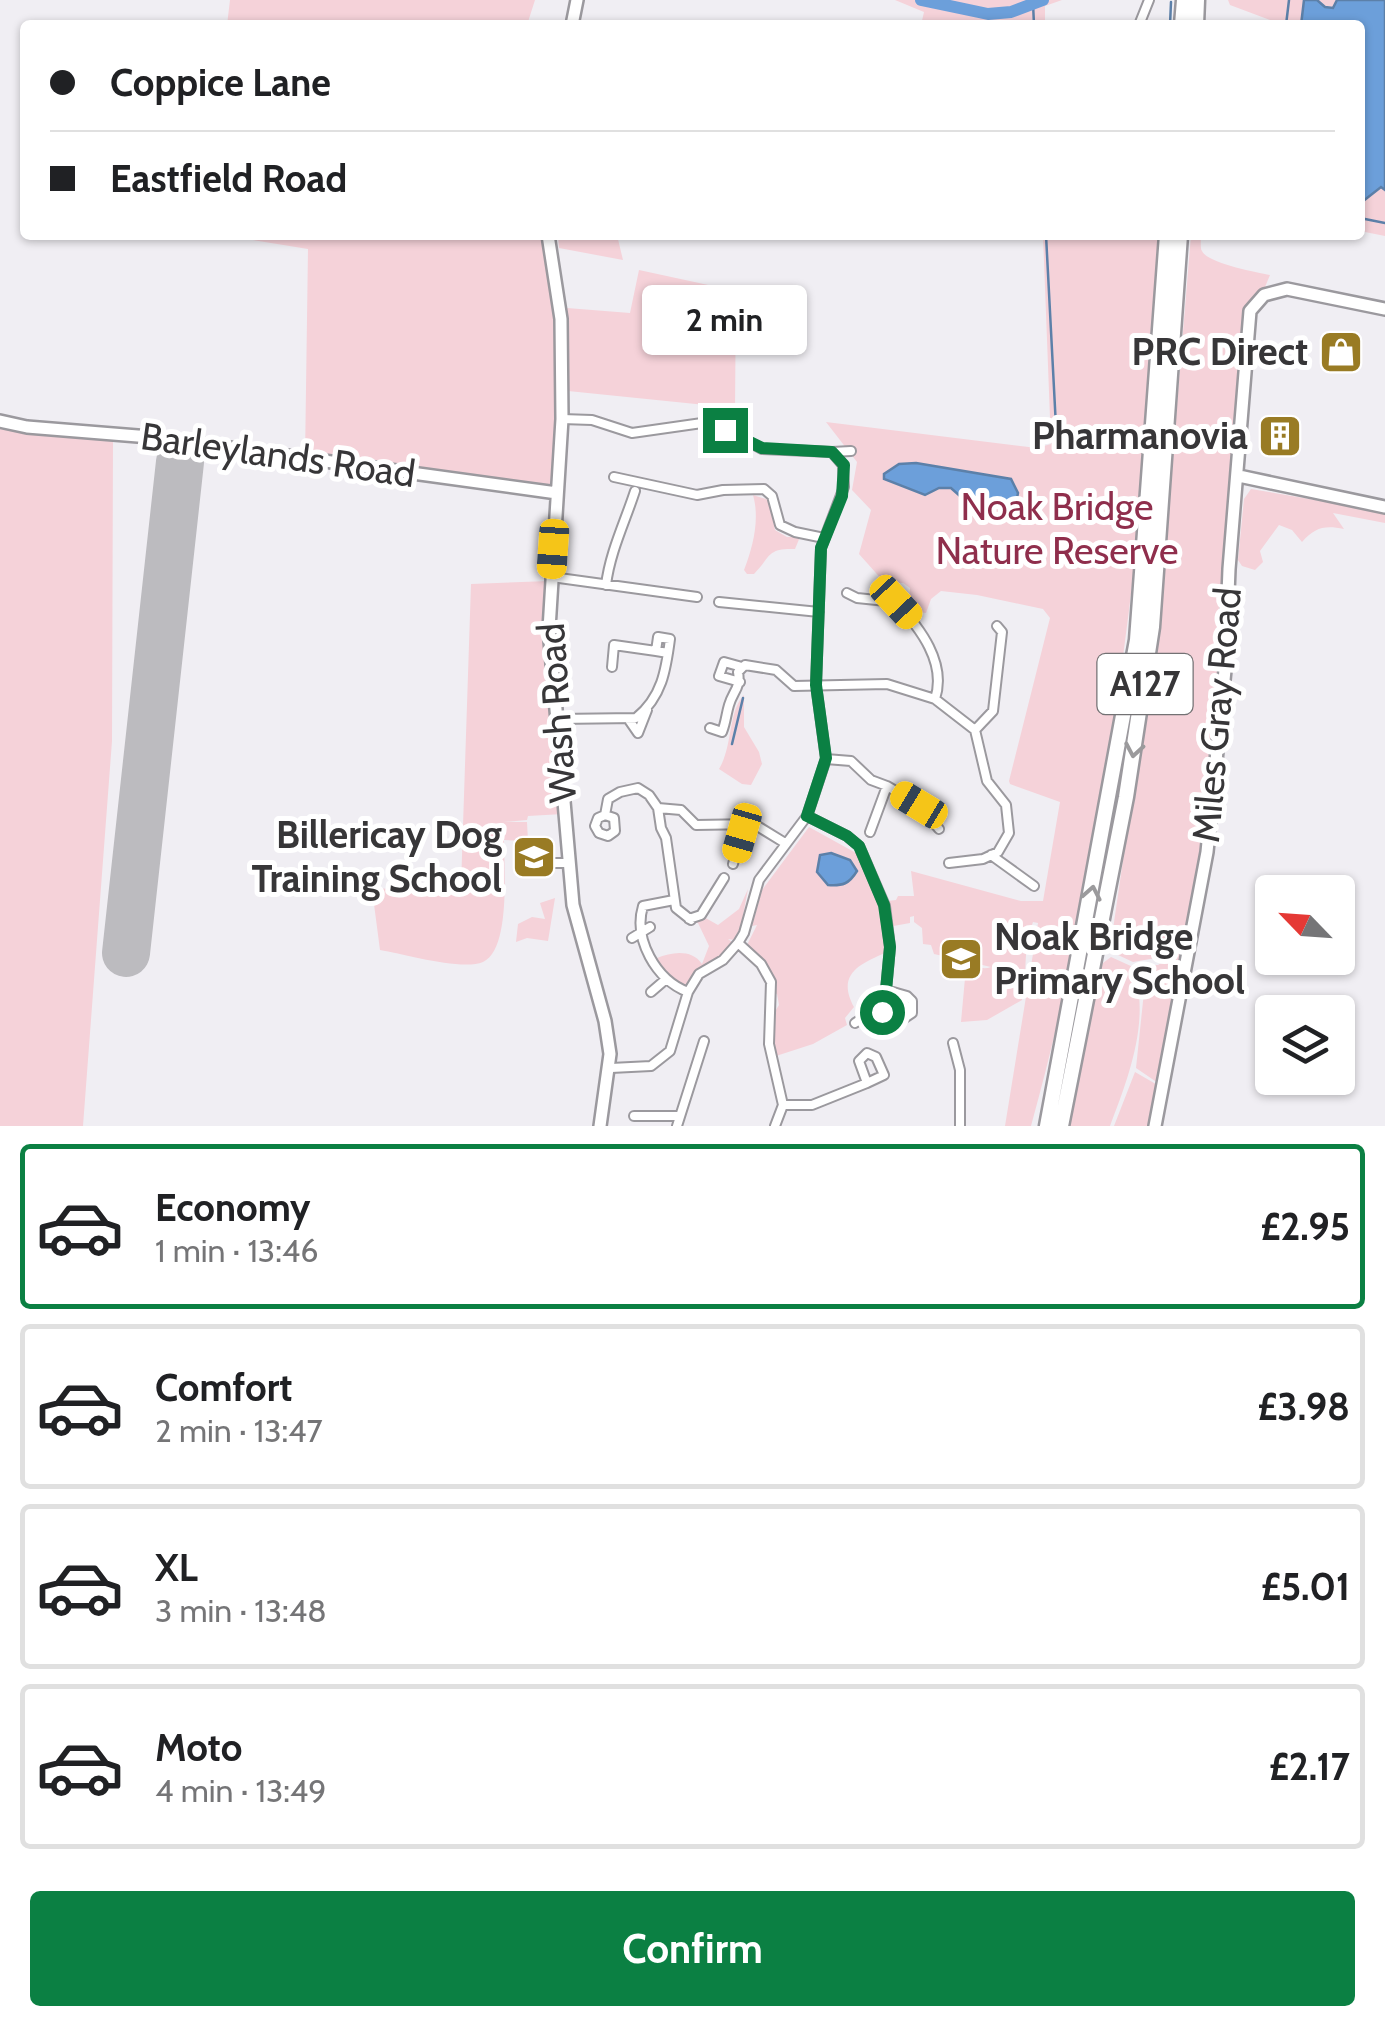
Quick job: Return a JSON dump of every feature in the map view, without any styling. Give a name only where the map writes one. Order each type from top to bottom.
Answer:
[{"type":"highway","name":"A127","points":[[1043,1126],[1067,1020],[1137,640],[1167,240]]},
{"type":"highway","name":"A127","points":[[1060,1126],[1126,797],[1150,646],[1180,240]]},
{"type":"street","name":"Wash Road","points":[[549,240],[561,319],[562,419],[549,629],[568,863],[578,932],[606,1020],[610,1068],[600,1126]]},
{"type":"street","name":"Miles Gray Road","points":[[1155,1126],[1207,852],[1225,670],[1228,569],[1247,322],[1264,294],[1287,290],[1385,309]]},
{"type":"street","points":[[562,419],[592,420],[632,433],[702,422],[716,424],[762,448],[851,452]]},
{"type":"street","name":"Barleylands Road","points":[[0,421],[150,437],[557,493]]},
{"type":"street","points":[[610,1068],[642,1068],[664,1057],[674,1043],[688,992],[699,974],[731,953],[738,943],[758,880],[807,816],[826,758],[816,685],[824,538],[844,487],[844,465],[829,452]]},
{"type":"street","points":[[1238,476],[1385,507]]},
{"type":"street","points":[[614,477],[697,495],[764,489],[772,496],[780,524],[788,530],[824,538]]},
{"type":"street","points":[[606,585],[613,545],[622,536],[635,491]]},
{"type":"street","points":[[552,577],[697,596]]},
{"type":"street","points":[[847,593],[896,602],[921,629],[941,680],[935,698]]},
{"type":"street","points":[[718,602],[819,612]]},
{"type":"street","points":[[976,730],[994,711],[1002,632],[997,626]]},
{"type":"street","points":[[557,719],[596,716],[629,720],[641,714],[663,682],[670,639],[658,637],[656,651]]},
{"type":"street","points":[[612,667],[614,645],[668,653]]},
{"type":"street","points":[[710,728],[722,732],[740,682],[738,672],[744,666],[744,654]]},
{"type":"street","points":[[740,682],[719,676],[724,662],[776,670],[794,686],[887,684],[935,698],[976,730],[987,782],[1006,805],[1009,833],[998,852],[949,863]]},
{"type":"street","points":[[629,720],[639,738],[648,705]]},
{"type":"street","points":[[826,758],[850,762],[871,780],[919,805],[939,829]]},
{"type":"street","points":[[870,832],[887,786]]},
{"type":"street","points":[[606,814],[613,795],[638,788],[649,795],[658,808],[666,838],[678,913],[689,920],[701,915],[724,878]]},
{"type":"street","points":[[658,808],[681,810],[696,825],[760,826],[785,843]]},
{"type":"street","points":[[807,816],[859,846],[888,919],[886,990],[879,998],[878,1008],[855,1024]]},
{"type":"street","points":[[733,864],[744,824]]},
{"type":"street","points":[[991,855],[1034,886]]},
{"type":"street","points":[[537,863],[568,863]]},
{"type":"street","points":[[674,900],[643,906],[646,930],[657,970],[664,980],[688,992]]},
{"type":"street","points":[[632,938],[646,930]]},
{"type":"street","points":[[738,943],[761,964],[771,982],[769,1044],[783,1105],[775,1126]]},
{"type":"street","points":[[651,992],[664,980]]},
{"type":"street","points":[[878,1008],[903,1019],[912,1014],[912,1001],[886,990]]},
{"type":"street","points":[[678,1126],[704,1041]]},
{"type":"street","points":[[953,1043],[960,1070],[960,1126]]},
{"type":"street","points":[[783,1105],[812,1105],[867,1083]]},
{"type":"street","points":[[634,1116],[680,1116]]},
{"type":"green space","points":[[230,0],[535,0],[529,20],[228,20]]},
{"type":"green space","points":[[895,0],[1062,0],[1045,6],[1045,20],[922,20],[924,12]]},
{"type":"green space","points":[[1228,0],[1385,0],[1385,236],[1365,232],[1365,20],[1270,20],[1230,5]]},
{"type":"green space","points":[[253,240],[542,240],[556,314],[557,493],[305,459],[308,249]]},
{"type":"green space","points":[[558,240],[618,240],[623,260],[559,248]]},
{"type":"green space","name":"Noak Bridge Nature Reserve","points":[[1043,240],[1159,240],[1135,560],[1094,845],[1066,986],[1031,1126],[1005,1126],[1038,923],[1033,922],[1027,943],[1022,1000],[987,1020],[961,1022],[965,978],[949,968],[952,962],[991,967],[934,954],[931,945],[923,944],[922,928],[914,922],[914,916],[910,923],[888,927],[885,953],[859,966],[849,978],[849,996],[854,1007],[845,1018],[847,1025],[813,1044],[776,1056],[771,1030],[779,1005],[777,994],[773,993],[773,979],[746,947],[757,925],[752,926],[762,890],[809,827],[856,853],[887,901],[914,896],[911,871],[1021,901],[1043,901],[1060,802],[1009,781],[1050,618],[1043,609],[941,591],[931,599],[926,613],[913,611],[909,605],[910,588],[903,583],[884,582],[859,554],[871,510],[852,490],[857,462],[826,422],[1037,448],[1051,444]]},
{"type":"green space","points":[[1191,240],[1201,240],[1201,250],[1213,259],[1270,275],[1265,287],[1243,311],[1209,794],[1193,913],[1173,947],[1156,958],[1133,962],[1118,955],[1111,943],[1161,599]]},
{"type":"green space","points":[[639,270],[736,291],[735,408],[568,391],[567,308],[630,313]]},
{"type":"green space","points":[[0,429],[113,441],[112,741],[83,1126],[0,1126]]},
{"type":"green space","points":[[1251,489],[1385,512],[1385,523],[1333,513],[1344,529],[1321,528],[1302,542],[1292,530],[1279,525],[1260,551],[1263,562],[1255,570],[1242,566],[1238,560],[1244,499]]},
{"type":"green space","points":[[753,495],[769,500],[775,530],[787,537],[800,537],[795,549],[774,552],[754,574],[747,574],[744,570],[756,523]]},
{"type":"green space","points":[[549,581],[563,814],[504,822],[527,822],[528,841],[504,840],[502,925],[492,954],[483,962],[448,963],[380,950],[372,889],[461,886],[471,584]]},
{"type":"green space","points":[[744,695],[744,727],[762,764],[751,785],[742,784],[719,769],[735,710]]},
{"type":"green space","points":[[748,889],[741,926],[734,940],[728,939],[732,942],[727,948],[688,989],[668,978],[657,958],[681,953],[702,964],[709,946],[698,923],[689,920],[702,916],[718,925],[739,909]]},
{"type":"green space","points":[[555,898],[548,941],[527,938],[516,942],[518,924],[532,917],[545,919],[540,903]]},
{"type":"green space","points":[[1192,929],[1158,1083],[1136,1068],[1144,992],[1135,966],[1158,965],[1173,956]]},
{"type":"green space","points":[[1111,957],[1133,967],[1138,987],[1139,1027],[1130,1067],[1110,1126],[1067,1126],[1098,975]]},
{"type":"green space","points":[[1135,1072],[1161,1087],[1152,1126],[1114,1126]]},
{"type":"water","points":[[1304,0],[1317,0],[1333,8],[1337,0],[1385,0],[1385,190],[1381,187],[1365,200],[1365,20],[1302,20]]},
{"type":"water","points":[[916,463],[1011,479],[1018,493],[1015,508],[997,507],[987,512],[971,506],[951,488],[939,488],[925,495],[884,479],[884,474],[899,464]]},
{"type":"water","points":[[831,853],[850,860],[857,871],[845,883],[828,885],[817,872],[820,855]]},
{"type":"waterway","points":[[921,0],[988,14],[1011,12],[1043,0]]},
{"type":"waterway","points":[[1287,20],[1289,0]]},
{"type":"waterway","points":[[1170,20],[1171,2]]},
{"type":"waterway","points":[[1033,3],[1034,20]]},
{"type":"waterway","points":[[1365,219],[1385,223]]},
{"type":"waterway","points":[[1046,240],[1057,446]]},
{"type":"waterway","points":[[732,744],[743,698]]},
{"type":"runway","points":[[126,953],[180,462]]},
{"type":"place","name":"PRC Direct","points":[[1341,352]]},
{"type":"place","name":"Pharmanovia","points":[[1280,436]]},
{"type":"place","name":"Billericay Dog Training School","points":[[534,857]]},
{"type":"place","name":"Noak Bridge Primary School","points":[[961,959]]},
{"type":"route","points":[[725,430],[762,448],[832,452],[844,465],[842,496],[821,548],[816,685],[826,758],[807,816],[859,846],[884,905],[890,947],[886,990],[878,1003],[882,1012]]}]
